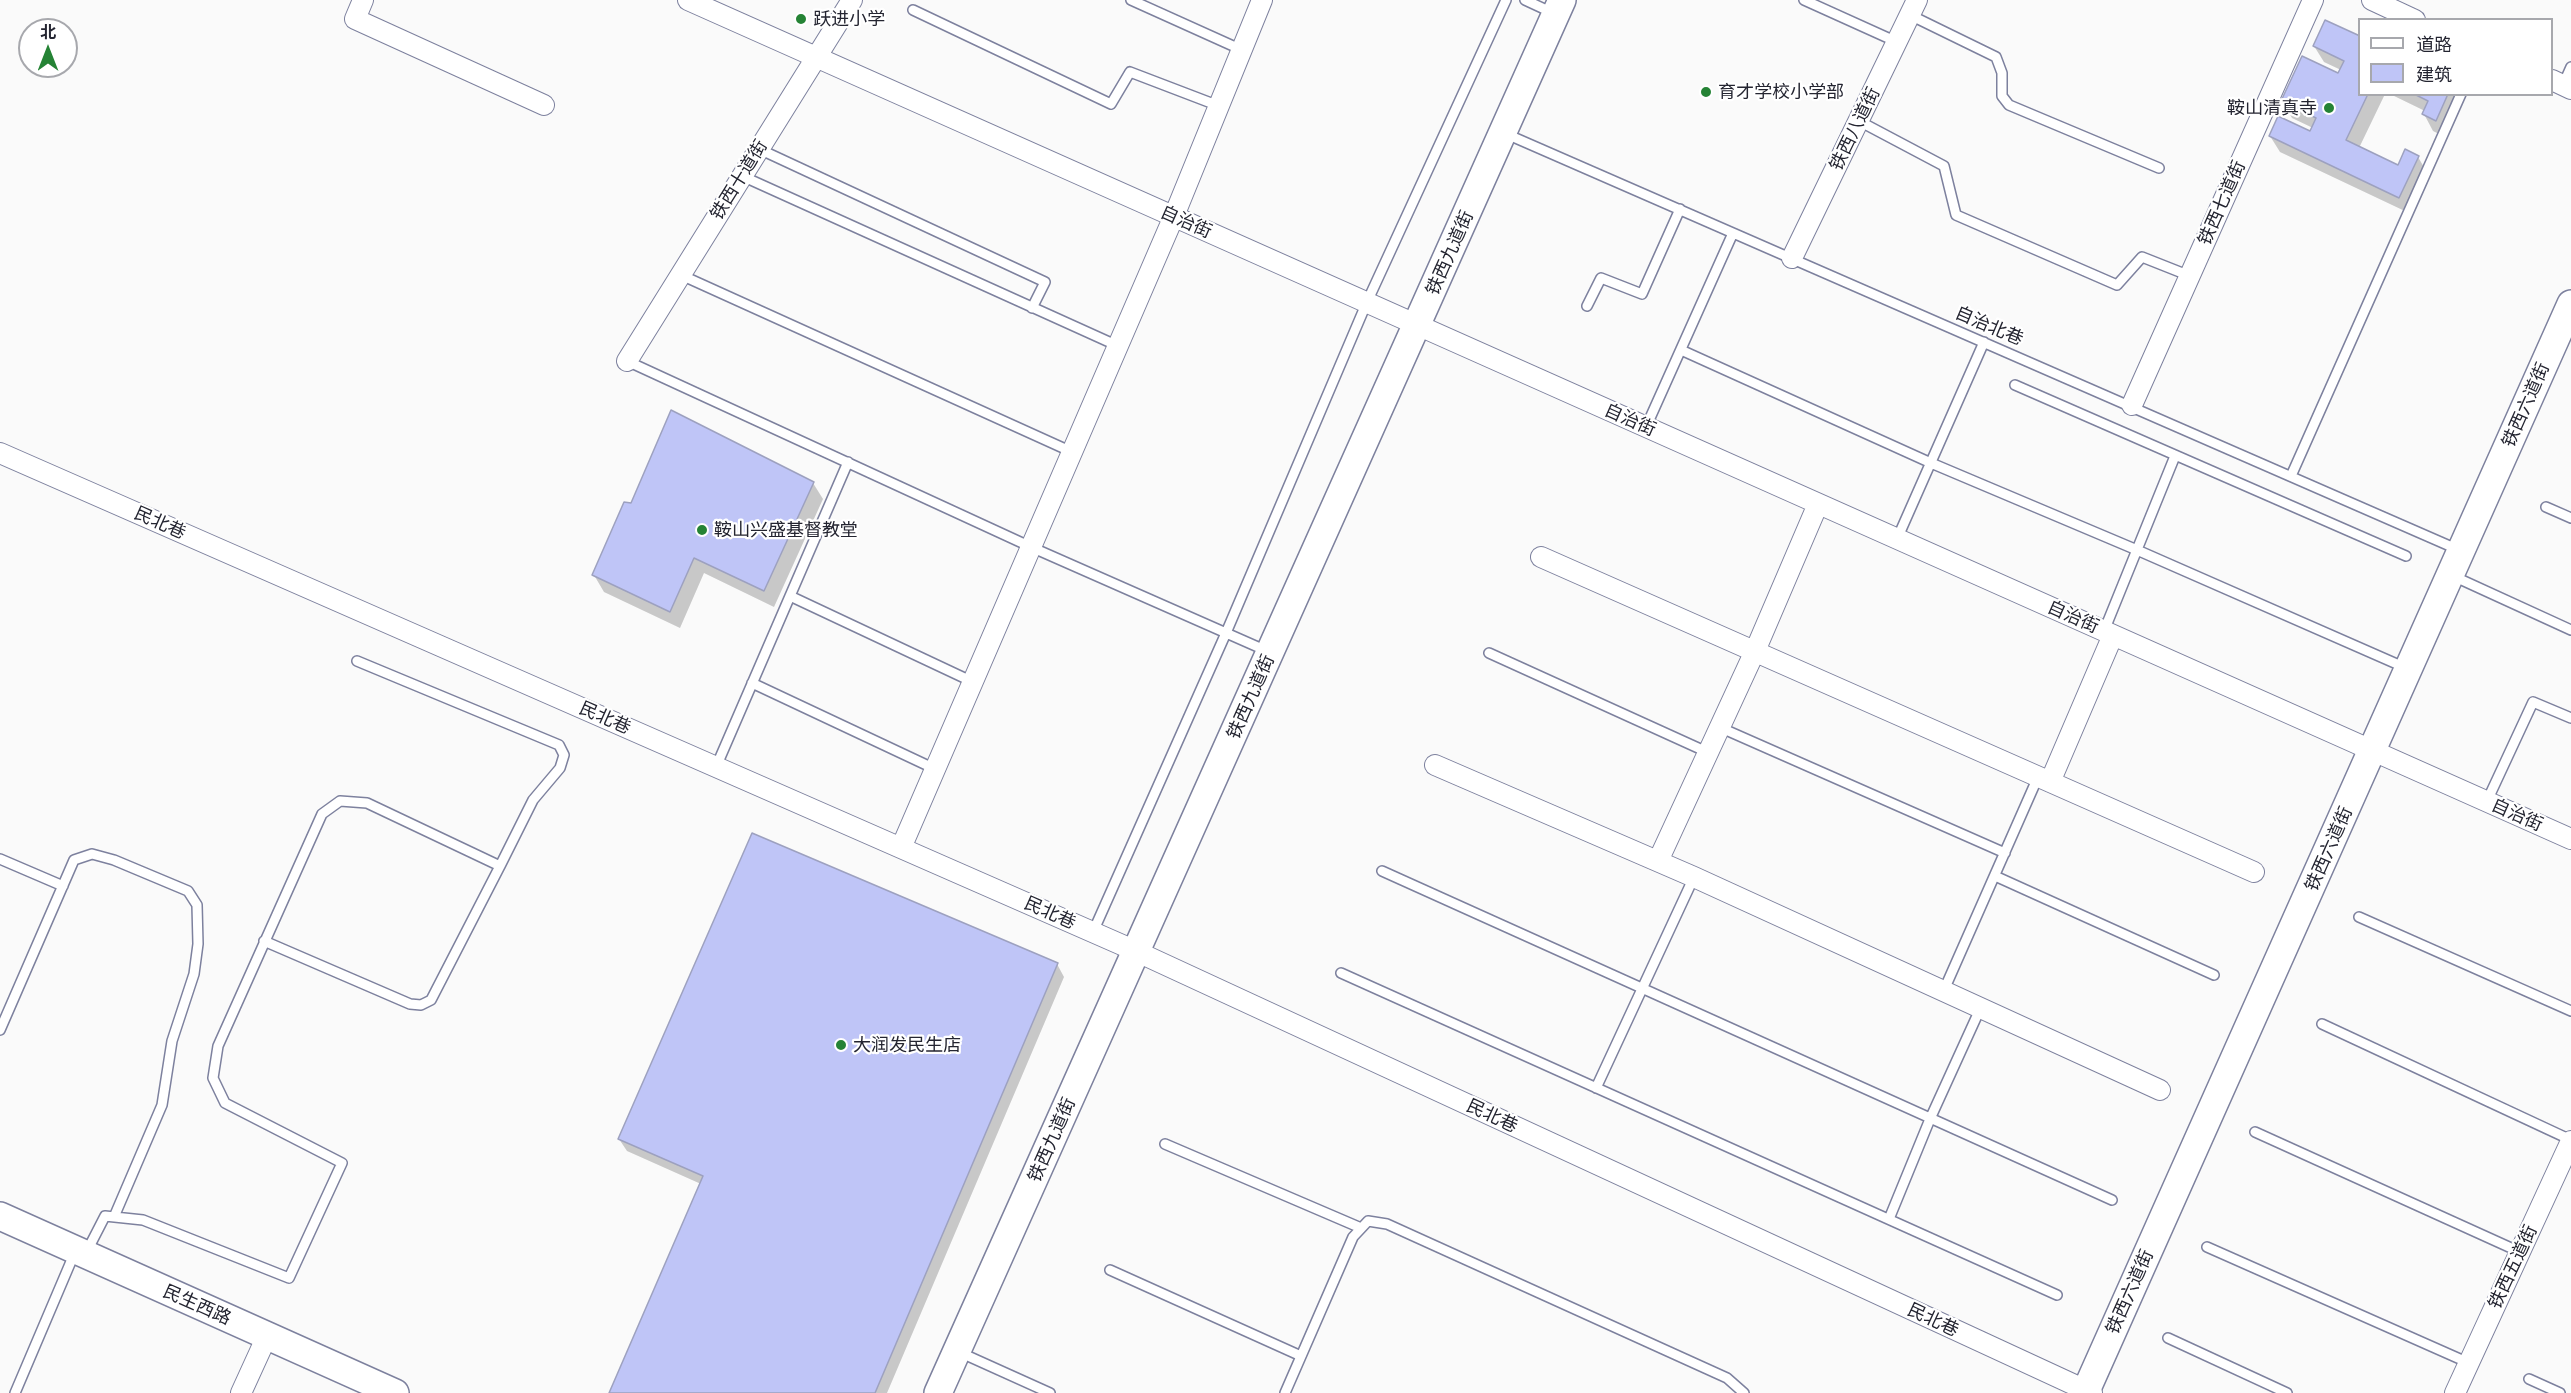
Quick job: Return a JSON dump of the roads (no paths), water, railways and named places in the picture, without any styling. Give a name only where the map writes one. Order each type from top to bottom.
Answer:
[{"type":"main road","name":"铁西九道街","points":[[938,1393],[1559,7]]},
{"type":"main road","name":"铁西六道街","points":[[2088,1392],[2571,304]]},
{"type":"main road","name":"民生西路","points":[[0,1216],[395,1393]]},
{"type":"street","points":[[363,0],[355,19],[544,105]]},
{"type":"street","name":"自治街","points":[[688,0],[2571,839]]},
{"type":"street","name":"铁西十道街","points":[[627,361],[852,0]]},
{"type":"street","points":[[901,848],[1174,216],[1262,0]]},
{"type":"street","name":"铁西七道街","points":[[2132,405],[2313,0]]},
{"type":"street","points":[[2372,0],[2411,18]]},
{"type":"street","name":"铁西八道街","points":[[1792,258],[1914,8]]},
{"type":"street","name":"民北巷","points":[[0,453],[1137,951],[2088,1392]]},
{"type":"street","points":[[1658,861],[1755,651],[1818,504]]},
{"type":"street","points":[[1541,557],[2253,872]]},
{"type":"street","points":[[2044,779],[2108,633]]},
{"type":"street","points":[[1435,765],[1658,861],[2160,1090]]},
{"type":"street","name":"铁西五道街","points":[[2455,1393],[2571,1141]]},
{"type":"street","points":[[241,1393],[267,1336]]},
{"type":"lane","points":[[1131,0],[1242,50]]},
{"type":"lane","points":[[1093,933],[1226,633],[1367,302],[1506,0]]},
{"type":"lane","points":[[1525,0],[1559,7]]},
{"type":"lane","points":[[1804,0],[1897,42]]},
{"type":"lane","points":[[1914,8],[1996,57],[2002,73],[2002,96],[2009,105],[2159,168]]},
{"type":"lane","points":[[913,10],[1111,104],[1130,72],[1219,106]]},
{"type":"lane","points":[[2562,85],[2571,67]]},
{"type":"lane","points":[[2291,476],[2460,96]]},
{"type":"lane","points":[[1858,121],[1944,166],[1956,215],[2116,285],[2142,257],[2190,276]]},
{"type":"lane","name":"自治北巷","points":[[1504,132],[2291,476],[2456,563],[2571,630]]},
{"type":"lane","points":[[759,149],[1045,282],[1032,308]]},
{"type":"lane","points":[[742,176],[1118,346]]},
{"type":"lane","points":[[1587,306],[1601,278],[1642,294],[1680,209]]},
{"type":"lane","points":[[1646,427],[1733,233]]},
{"type":"lane","points":[[681,275],[1072,452]]},
{"type":"lane","points":[[1897,539],[1984,342]]},
{"type":"lane","points":[[1681,350],[1931,464],[2137,550],[2409,669]]},
{"type":"lane","points":[[627,361],[1031,547],[1271,653]]},
{"type":"lane","points":[[2015,385],[2406,556]]},
{"type":"lane","points":[[2108,633],[2137,550],[2175,456]]},
{"type":"lane","points":[[716,767],[848,462]]},
{"type":"lane","points":[[2546,507],[2571,518]]},
{"type":"lane","points":[[790,596],[973,682]]},
{"type":"lane","points":[[1489,653],[1707,753]]},
{"type":"lane","points":[[264,941],[410,1004],[421,1005],[431,1000],[533,800],[560,768],[564,755],[559,745],[357,660]]},
{"type":"lane","points":[[753,682],[935,769]]},
{"type":"lane","points":[[2487,801],[2533,702],[2571,718]]},
{"type":"lane","points":[[1719,727],[2005,853]]},
{"type":"lane","points":[[1944,990],[2005,853],[2044,779]]},
{"type":"lane","points":[[15,1393],[80,1252],[105,1216],[143,1220],[289,1278],[342,1162],[225,1102],[213,1078],[218,1046],[322,814],[340,801],[367,803],[500,866]]},
{"type":"lane","points":[[0,1030],[4,1008],[74,860],[92,854],[114,860],[188,891],[197,906],[198,944],[194,974],[172,1041],[162,1105],[114,1217]]},
{"type":"lane","points":[[0,859],[63,886]]},
{"type":"lane","points":[[1382,871],[2112,1200]]},
{"type":"lane","points":[[1995,876],[2214,975]]},
{"type":"lane","points":[[1596,1088],[1694,878]]},
{"type":"lane","points":[[2358,917],[2571,1011]]},
{"type":"lane","points":[[1341,973],[2057,1295]]},
{"type":"lane","points":[[1889,1219],[1930,1119],[1981,1007]]},
{"type":"lane","points":[[2322,1024],[2571,1141]]},
{"type":"lane","points":[[2255,1132],[2520,1252]]},
{"type":"lane","points":[[1166,1144],[1361,1228]]},
{"type":"lane","points":[[1285,1393],[1353,1237],[1368,1221],[1387,1224],[1727,1378],[1744,1393]]},
{"type":"lane","points":[[2206,1247],[2469,1364]]},
{"type":"lane","points":[[1110,1270],[1301,1356]]},
{"type":"lane","points":[[2168,1338],[2287,1393]]},
{"type":"lane","points":[[957,1351],[1050,1393]]},
{"type":"lane","points":[[2529,1379],[2560,1393]]},
{"type":"place","name":"跃进小学","points":[[801,19]]},
{"type":"place","name":"育才学校小学部","points":[[1706,92]]},
{"type":"place","name":"鞍山清真寺","points":[[2329,108]]},
{"type":"place","name":"鞍山兴盛基督教堂","points":[[702,530]]},
{"type":"place","name":"大润发民生店","points":[[841,1045]]}]
